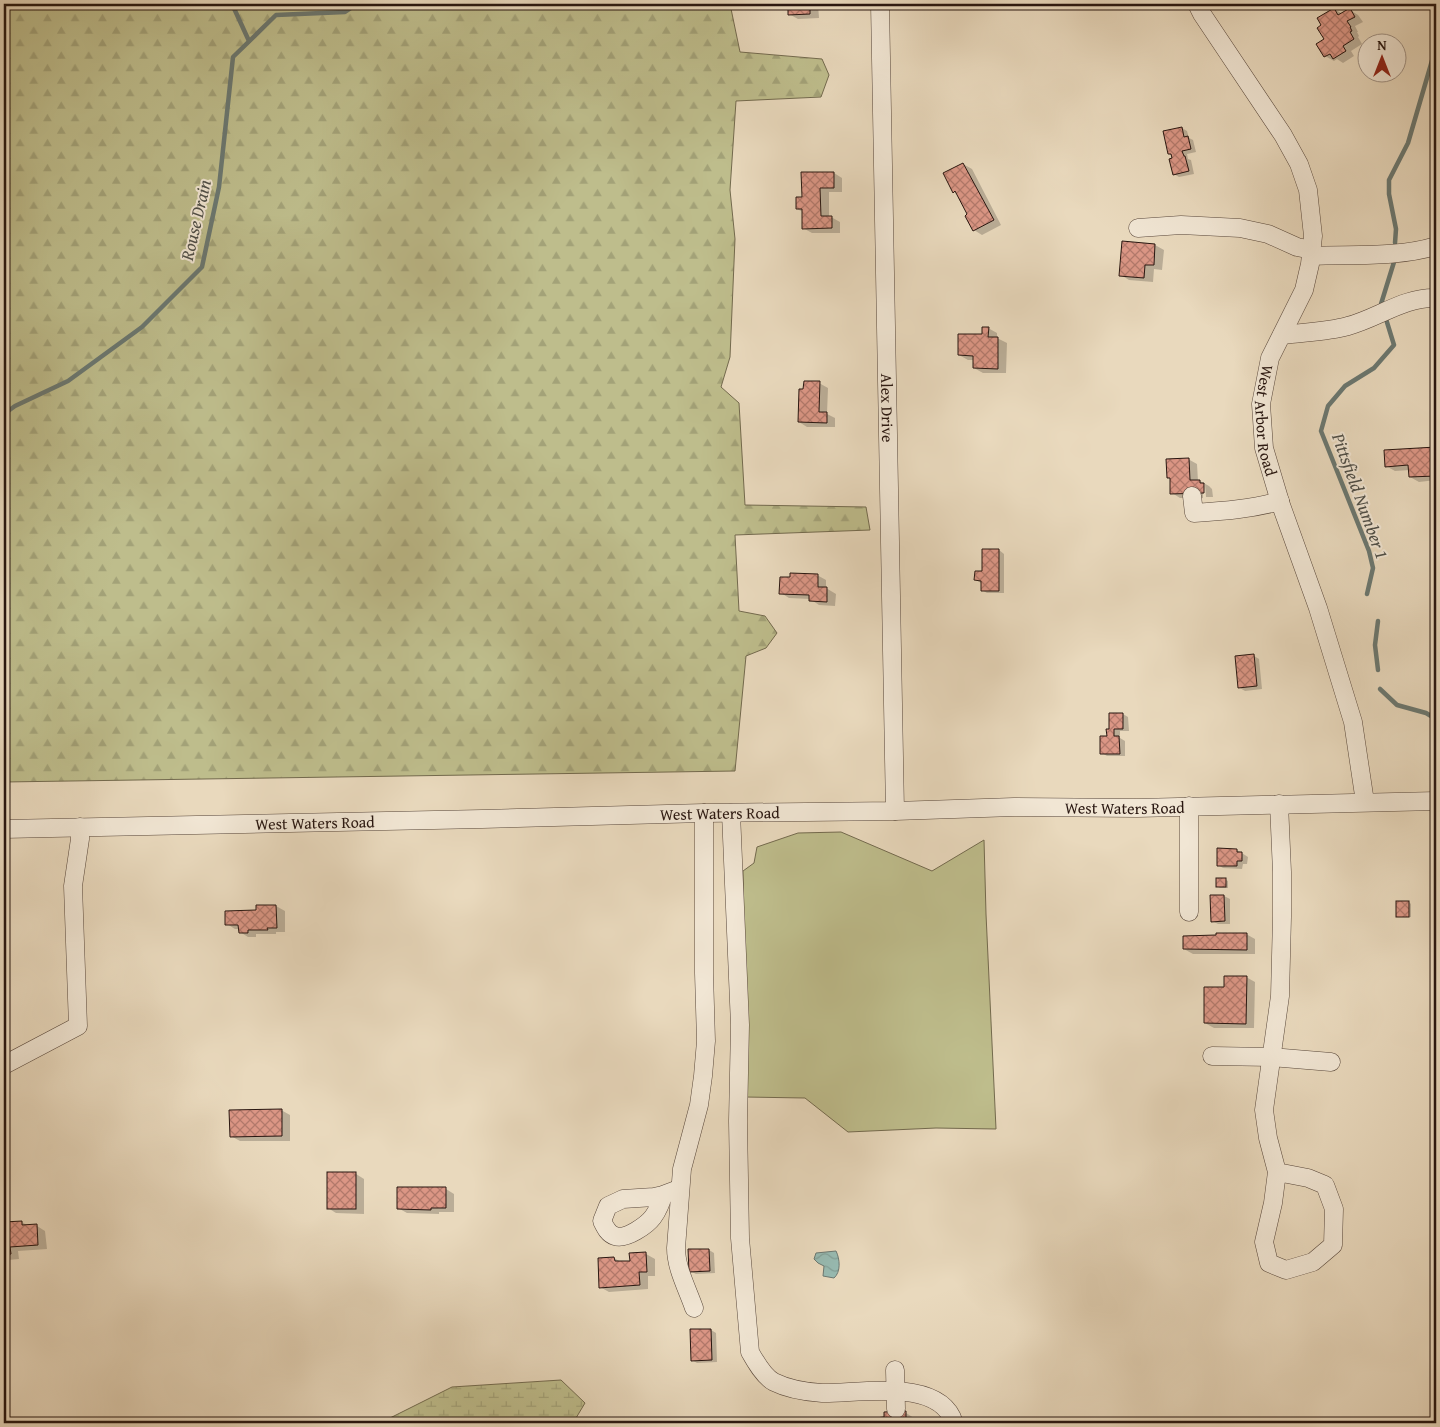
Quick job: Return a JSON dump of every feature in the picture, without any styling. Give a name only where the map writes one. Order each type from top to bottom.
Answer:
[{"type":"street","name":"Alex Drive","points":[[880,4],[895,811]]},
{"type":"street","name":"West Arbor Road","points":[[1197,4],[1283,135],[1299,164],[1308,190],[1313,236],[1312,253],[1304,290],[1270,358],[1261,404],[1264,448],[1280,501],[1318,608],[1353,722],[1365,802]]},
{"type":"street","points":[[1138,228],[1181,225],[1240,228],[1268,234],[1312,253],[1365,256],[1419,251],[1436,246]]},
{"type":"street","points":[[1282,335],[1348,326],[1406,302],[1436,298]]},
{"type":"street","points":[[1192,496],[1194,513],[1236,510],[1280,501]]},
{"type":"street","name":"West Waters Road","points":[[4,829],[472,820],[704,813],[1436,801]]},
{"type":"street","points":[[1277,1172],[1308,1178],[1325,1185],[1334,1208],[1333,1245],[1313,1262],[1286,1270],[1269,1263],[1264,1242],[1273,1203],[1277,1172],[1268,1138],[1264,1110],[1280,996],[1282,872],[1279,804]]},
{"type":"street","points":[[1188,912],[1189,806]]},
{"type":"street","points":[[694,1308],[676,1258],[672,1192],[682,1169],[699,1105],[704,1076],[706,1041],[704,813]]},
{"type":"street","points":[[732,813],[740,1026],[738,1121],[740,1238],[750,1352],[772,1381],[796,1390],[896,1400],[906,1392],[928,1396],[944,1407],[954,1423]]},
{"type":"street","points":[[4,1065],[78,1026],[73,886],[80,827]]},
{"type":"street","points":[[1212,1056],[1271,1057],[1331,1062]]},
{"type":"street","points":[[895,1370],[896,1400]]},
{"type":"green space","points":[[4,4],[730,4],[740,52],[822,59],[829,75],[821,97],[736,101],[730,190],[735,239],[730,357],[721,387],[739,403],[745,505],[866,507],[870,530],[735,535],[739,611],[765,616],[777,633],[766,648],[746,656],[735,771],[4,782]]},
{"type":"green space","points":[[841,832],[932,871],[984,840],[996,1129],[936,1128],[848,1132],[805,1098],[745,1097],[743,871],[754,863],[757,847],[798,833]]},
{"type":"green space","points":[[561,1380],[585,1403],[573,1423],[386,1423],[388,1419],[452,1387]]},
{"type":"water","points":[[836,1251],[839,1265],[838,1272],[834,1278],[823,1276],[824,1266],[814,1259],[816,1253]]},
{"type":"building","points":[[788,4],[810,4],[810,14],[788,15]]},
{"type":"building","points":[[1334,8],[1338,15],[1350,8],[1355,17],[1347,21],[1351,27],[1352,31],[1350,32],[1354,39],[1343,46],[1346,51],[1333,59],[1330,54],[1324,57],[1316,44],[1324,39],[1317,28],[1321,25],[1317,18]]},
{"type":"building","points":[[1182,127],[1184,137],[1188,136],[1191,149],[1182,151],[1189,171],[1173,175],[1169,159],[1172,158],[1171,154],[1168,154],[1163,131]]},
{"type":"building","points":[[963,163],[994,220],[973,231],[965,216],[967,214],[943,173]]},
{"type":"building","points":[[801,172],[834,172],[834,188],[820,188],[821,216],[832,216],[832,228],[802,229],[802,209],[796,209],[796,197],[802,197]]},
{"type":"building","points":[[1122,241],[1155,244],[1154,265],[1145,265],[1144,278],[1119,276]]},
{"type":"building","points":[[982,327],[989,327],[988,337],[998,337],[998,369],[973,368],[973,356],[958,355],[958,334],[982,334]]},
{"type":"building","points":[[804,381],[820,381],[819,412],[827,412],[827,423],[798,422],[799,389],[803,389]]},
{"type":"building","points":[[1436,447],[1436,476],[1409,477],[1408,465],[1385,467],[1384,450]]},
{"type":"building","points":[[1189,458],[1190,480],[1200,480],[1200,483],[1204,483],[1204,493],[1170,494],[1170,478],[1167,478],[1166,459]]},
{"type":"building","points":[[982,549],[999,549],[999,591],[981,591],[981,581],[974,580],[975,571],[982,571]]},
{"type":"building","points":[[790,573],[818,574],[818,587],[827,587],[827,602],[809,601],[809,595],[779,594],[780,577],[790,577]]},
{"type":"building","points":[[1254,654],[1257,686],[1238,688],[1235,656]]},
{"type":"building","points":[[1109,713],[1123,713],[1123,729],[1114,729],[1114,736],[1119,736],[1120,754],[1100,754],[1100,736],[1107,736],[1106,729],[1109,729]]},
{"type":"building","points":[[1217,848],[1237,849],[1237,852],[1242,852],[1242,861],[1237,861],[1237,866],[1217,866]]},
{"type":"building","points":[[1216,878],[1226,878],[1226,887],[1216,887]]},
{"type":"building","points":[[1210,895],[1224,895],[1225,921],[1211,922]]},
{"type":"building","points":[[1396,901],[1409,901],[1409,917],[1396,917]]},
{"type":"building","points":[[256,905],[276,905],[277,928],[248,930],[248,933],[239,933],[238,925],[225,925],[225,911],[256,910]]},
{"type":"building","points":[[1216,933],[1247,933],[1247,950],[1183,949],[1183,936],[1216,935]]},
{"type":"building","points":[[1224,976],[1247,976],[1246,1024],[1204,1023],[1204,987],[1224,987]]},
{"type":"building","points":[[282,1109],[282,1136],[230,1137],[229,1110]]},
{"type":"building","points":[[327,1172],[356,1172],[356,1209],[327,1209]]},
{"type":"building","points":[[397,1187],[446,1187],[446,1208],[431,1208],[431,1210],[397,1209]]},
{"type":"building","points":[[22,1221],[22,1225],[37,1224],[38,1245],[10,1247],[11,1254],[4,1255],[4,1222]]},
{"type":"building","points":[[688,1249],[709,1249],[710,1271],[689,1272]]},
{"type":"building","points":[[646,1252],[647,1272],[639,1272],[640,1285],[599,1288],[598,1258],[614,1257],[615,1261],[630,1261],[629,1253]]},
{"type":"building","points":[[690,1329],[711,1329],[712,1360],[691,1361]]},
{"type":"building","points":[[906,1411],[906,1423],[875,1423],[875,1418],[884,1417],[884,1412]]},
{"type":"waterway","name":"Rouse Drain","points":[[232,4],[249,41]]},
{"type":"waterway","name":"Rouse Drain","points":[[4,414],[15,406],[68,381],[142,327],[202,267],[219,187],[233,57],[276,15],[345,12],[357,4]]},
{"type":"waterway","name":"Pittsfield Number 1","points":[[1395,243],[1396,229],[1389,194],[1389,180],[1408,143],[1436,47]]},
{"type":"waterway","name":"Pittsfield Number 1","points":[[1381,304],[1394,262]]},
{"type":"waterway","name":"Pittsfield Number 1","points":[[1367,594],[1373,568],[1369,551],[1321,431],[1328,406],[1345,386],[1374,368],[1394,345],[1386,319]]},
{"type":"waterway","points":[[1378,621],[1375,645],[1378,670]]},
{"type":"waterway","name":"Pittsfield Number 1","points":[[1380,689],[1397,705],[1426,713],[1436,719]]}]
